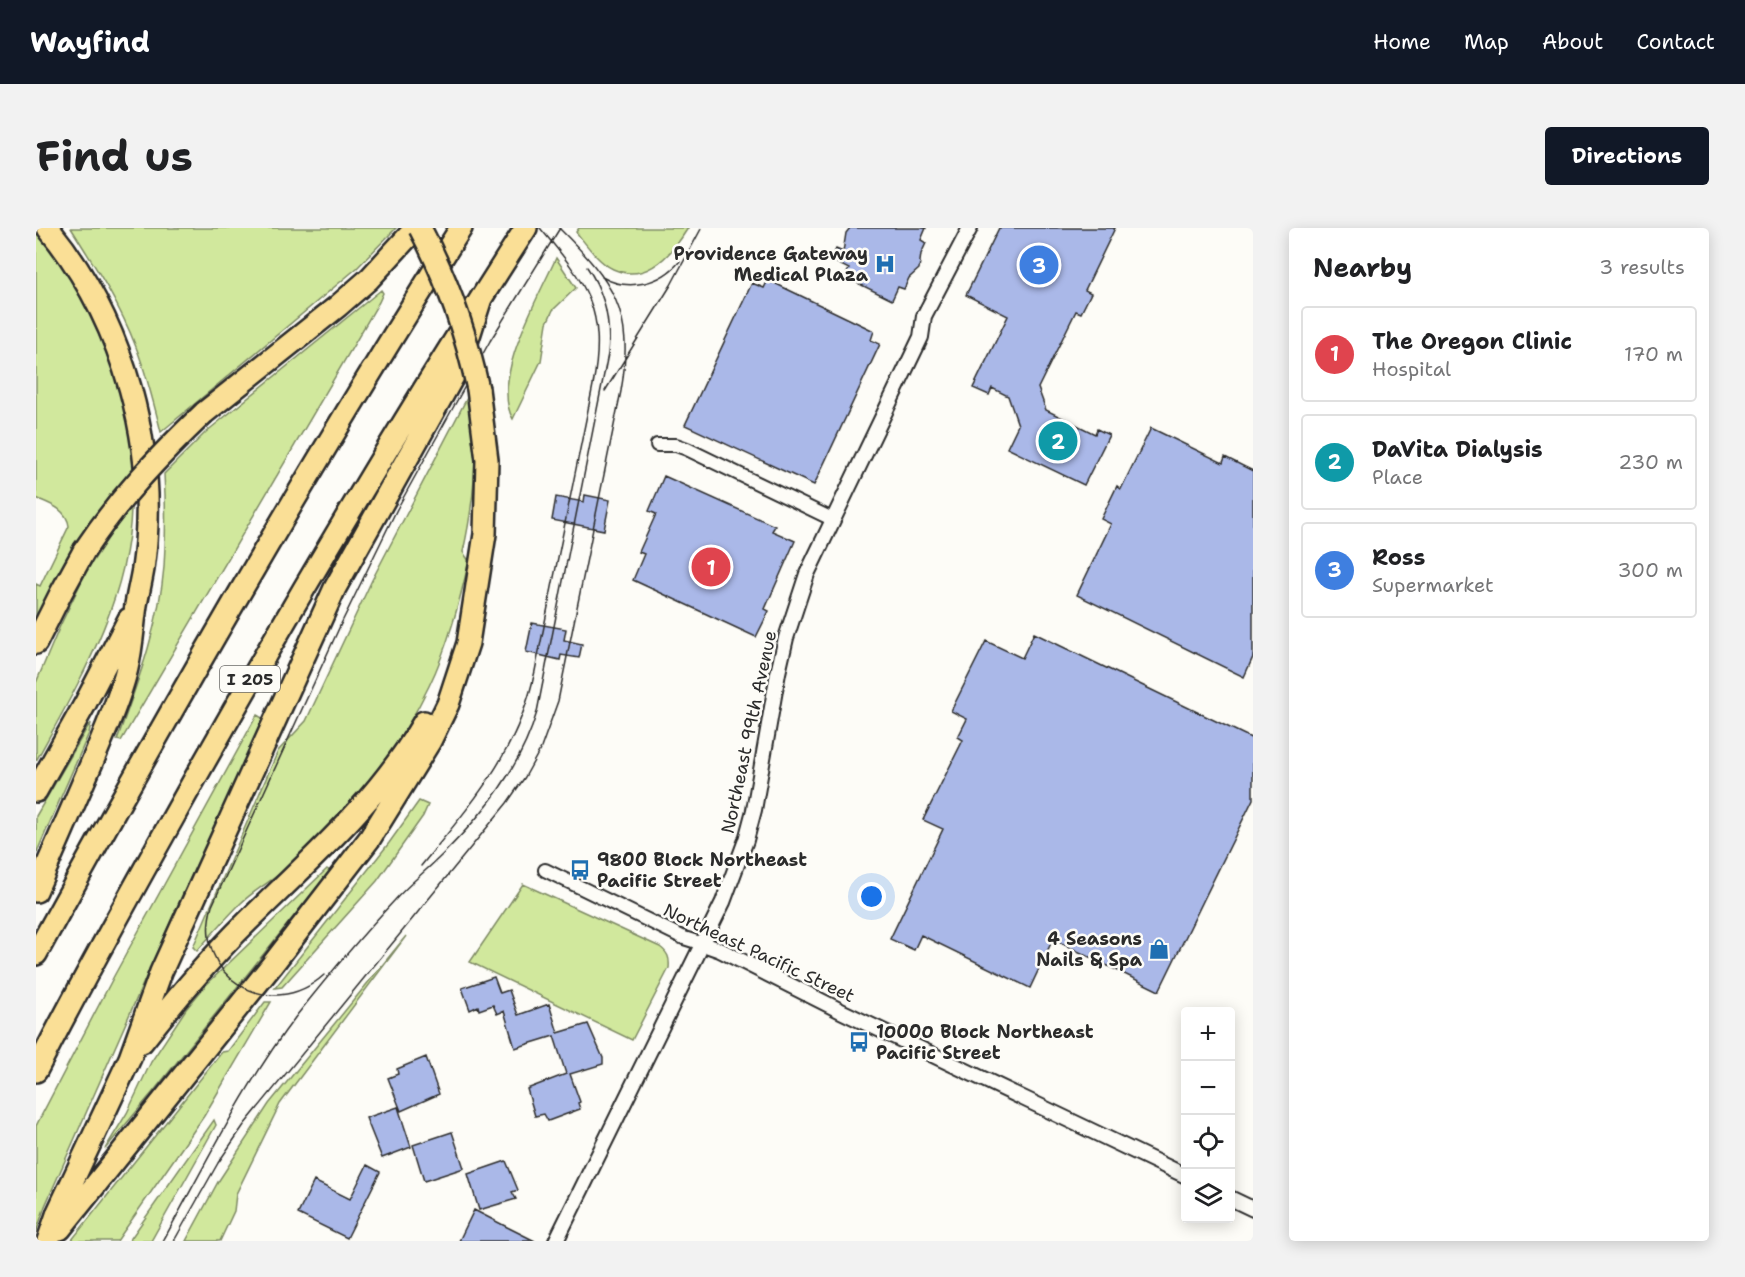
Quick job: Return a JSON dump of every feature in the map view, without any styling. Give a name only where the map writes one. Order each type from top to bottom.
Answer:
[{"type":"highway","points":[[36,891],[119,694],[127,668],[143,569],[146,534],[145,464],[137,416],[117,346],[83,277],[48,228]]},
{"type":"highway","points":[[36,643],[60,593],[84,551],[106,518],[134,483],[204,413],[339,306],[369,279],[418,228],[434,254],[458,313],[472,360],[484,432],[487,472],[485,534],[475,603],[468,643],[448,704],[430,741],[370,838],[272,965],[49,1241]]},
{"type":"highway","name":"I 205","points":[[36,954],[129,783],[248,578],[336,428],[461,228]]},
{"type":"highway","name":"I 205","points":[[36,1071],[112,925],[250,679],[359,494],[526,228]]},
{"type":"highway","points":[[49,1241],[58,1212],[130,1058],[161,972],[335,588],[460,364],[481,298]]},
{"type":"highway","points":[[130,1058],[208,961],[347,825],[392,771],[429,713],[455,657],[475,603]]},
{"type":"highway","points":[[36,791],[85,704],[136,605]]},
{"type":"street","name":"Northeast 99th Avenue","points":[[556,1241],[723,902],[746,840],[754,810],[778,673],[786,638],[807,574],[921,337],[924,316],[970,228]]},
{"type":"street","points":[[657,445],[676,445],[687,449],[832,519]]},
{"type":"street","name":"Northeast Pacific Street","points":[[545,870],[684,938],[720,950],[828,1005],[1181,1174]]},
{"type":"street","points":[[1235,1200],[1253,1209]]},
{"type":"green space","points":[[71,228],[396,228],[357,268],[161,432],[147,379],[130,331]]},
{"type":"green space","points":[[579,228],[688,228],[657,264],[636,273],[625,273],[613,269],[597,257],[576,232]]},
{"type":"green space","points":[[36,229],[73,284],[102,341],[122,400],[137,465],[87,529],[59,574],[36,619],[36,584],[40,586],[69,526],[68,520],[61,511],[36,498]]},
{"type":"green space","points":[[556,258],[576,288],[553,310],[547,323],[541,361],[513,419],[508,402],[508,383],[512,361],[529,315]]},
{"type":"green space","points":[[381,290],[383,293],[379,302],[121,741],[117,740],[146,655],[161,589],[165,532],[164,474],[206,432]]},
{"type":"green space","points":[[467,398],[472,400],[475,439],[473,494],[463,552],[469,561],[457,609],[429,686],[401,737],[348,806],[287,868],[240,904],[197,951],[193,947],[278,751],[306,721],[372,580]]},
{"type":"green space","points":[[128,508],[131,509],[128,543],[111,609],[84,671],[36,761],[36,683],[87,570]]},
{"type":"green space","points":[[257,715],[264,719],[180,900],[45,1206],[36,1233],[36,1126],[114,976]]},
{"type":"green space","points":[[91,723],[89,733],[36,854],[36,816]]},
{"type":"green space","points":[[419,801],[428,805],[423,816],[377,881],[282,987],[275,988],[389,843]]},
{"type":"green space","points":[[327,869],[330,871],[105,1149],[127,1113],[151,1062],[186,1009],[206,985]]},
{"type":"green space","points":[[523,884],[660,947],[667,954],[669,968],[632,1040],[470,962]]},
{"type":"green space","points":[[406,936],[280,1104],[236,1194],[234,1211],[220,1241],[186,1241],[218,1182],[269,1104]]},
{"type":"green space","points":[[265,1002],[271,1002],[204,1116],[117,1241],[71,1241],[222,1052],[228,1051]]},
{"type":"green space","points":[[214,1120],[216,1125],[151,1241],[129,1241]]},
{"type":"building","name":"Providence Gateway Medical Plaza","points":[[850,228],[926,228],[921,240],[926,243],[921,254],[919,269],[909,278],[904,289],[898,287],[892,300],[845,277],[849,269],[831,260],[836,249],[843,252],[846,233]]},
{"type":"building","points":[[999,228],[1115,228],[1085,290],[1091,293],[1081,313],[1076,311],[1038,388],[1046,410],[1095,434],[1097,429],[1109,435],[1084,485],[1007,448],[1018,425],[1008,396],[992,388],[989,395],[973,388],[1008,316],[966,295]]},
{"type":"building","points":[[768,280],[874,331],[871,340],[880,344],[814,485],[685,425],[752,283],[764,288]]},
{"type":"building","points":[[1151,428],[1223,463],[1225,457],[1253,471],[1253,657],[1244,677],[1077,595],[1111,524],[1101,519],[1117,486],[1121,489]]},
{"type":"building","points":[[664,476],[775,526],[772,531],[795,541],[765,609],[769,611],[756,637],[633,580],[644,554],[639,552],[656,514],[649,511]]},
{"type":"building","points":[[585,495],[610,500],[604,530],[552,520],[556,497],[584,502]]},
{"type":"building","points":[[532,623],[566,629],[564,640],[582,644],[579,658],[561,655],[560,660],[526,652]]},
{"type":"building","points":[[1034,633],[1253,739],[1253,799],[1159,991],[1053,939],[1030,988],[921,935],[914,950],[890,939],[943,829],[923,820],[963,740],[958,737],[967,719],[951,711],[986,641],[1022,658]]},
{"type":"building","points":[[494,977],[500,993],[509,990],[518,1015],[549,1004],[558,1033],[588,1024],[603,1058],[603,1064],[570,1074],[580,1102],[578,1103],[580,1109],[548,1121],[544,1114],[535,1116],[527,1089],[566,1074],[554,1036],[515,1048],[504,1011],[497,1014],[493,1005],[479,1010],[478,1006],[470,1010],[462,988]]},
{"type":"building","points":[[426,1057],[439,1094],[401,1111],[388,1078],[398,1074],[397,1069]]},
{"type":"building","points":[[398,1107],[411,1147],[382,1158],[366,1118]]},
{"type":"building","points":[[452,1132],[464,1168],[424,1181],[413,1145]]},
{"type":"building","points":[[506,1161],[518,1190],[512,1192],[516,1199],[479,1210],[468,1174]]},
{"type":"building","points":[[367,1165],[380,1172],[347,1238],[298,1214],[314,1181],[350,1199]]},
{"type":"building","points":[[474,1210],[507,1227],[535,1241],[459,1241]]},
{"type":"tram line","points":[[421,866],[491,776],[517,727],[527,700],[535,671],[593,385],[597,359],[597,337],[595,317],[589,299],[570,266],[540,228]]},
{"type":"tram line","points":[[174,1241],[218,1163],[244,1125],[507,803],[541,748],[558,701],[625,363],[625,339],[616,300],[593,265],[559,228]]},
{"type":"tram line","points":[[324,975],[303,989],[281,995],[259,993],[240,985],[224,972],[213,953],[209,931],[212,906],[340,626],[397,509],[490,341],[560,228]]},
{"type":"tram line","points":[[605,391],[671,285],[701,229]]},
{"type":"tram line","points":[[602,277],[622,284],[644,283],[663,275],[680,261]]},
{"type":"tram line","points":[[163,1241],[226,1125],[278,1041],[369,929],[473,823],[511,771],[530,733],[537,712],[608,354],[609,331],[605,309],[598,287],[587,267]]},
{"type":"place","name":"Providence Gateway Medical Plaza","points":[[885,264]]},
{"type":"place","name":"Ross","points":[[1039,265]]},
{"type":"place","name":"DaVita Dialysis","points":[[1058,441]]},
{"type":"place","name":"The Oregon Clinic","points":[[711,567]]},
{"type":"place","name":"9800 Block Northeast Pacific Street","points":[[580,870]]},
{"type":"place","name":"4 Seasons Nails & Spa","points":[[1159,949]]},
{"type":"place","name":"10000 Block Northeast Pacific Street","points":[[859,1042]]}]
